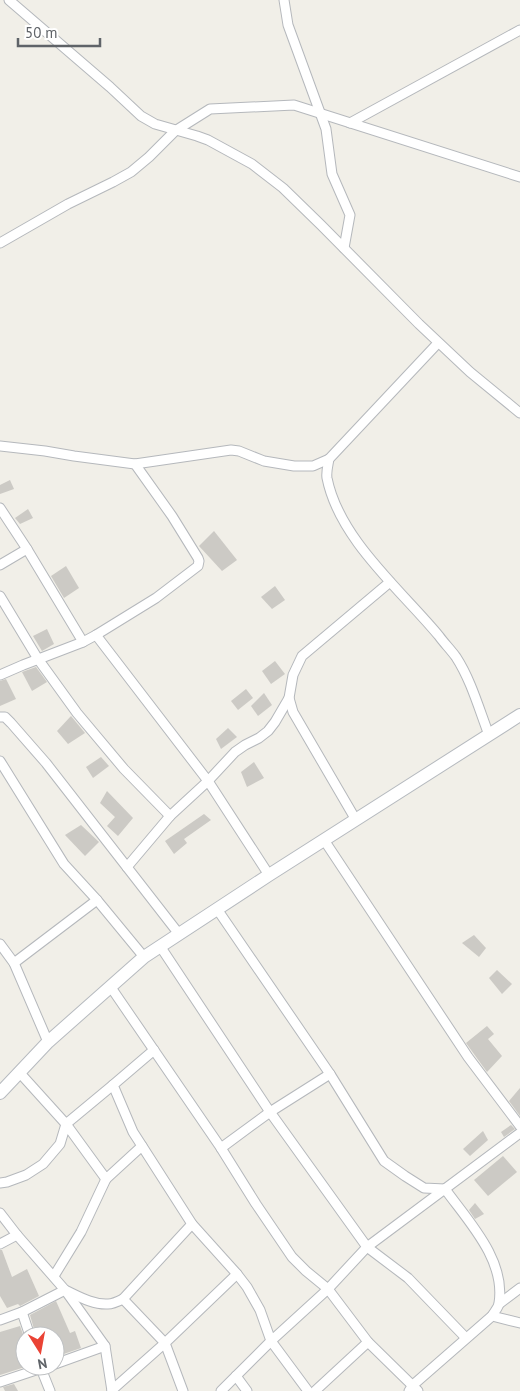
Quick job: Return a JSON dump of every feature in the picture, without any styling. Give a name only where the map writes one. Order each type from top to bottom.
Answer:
[{"type":"street","points":[[9,0],[140,116],[155,124],[208,140],[252,164],[283,188],[419,324],[470,372],[520,413]]},
{"type":"street","points":[[284,0],[288,25],[326,129],[332,174],[350,215],[344,248]]},
{"type":"street","points":[[350,123],[520,30]]},
{"type":"street","points":[[0,242],[131,172],[149,157],[175,130],[210,109],[294,105],[520,177]]},
{"type":"street","points":[[0,446],[135,464],[231,450],[278,464],[313,466],[329,459],[438,342]]},
{"type":"street","points":[[329,459],[327,476],[336,505],[346,524],[390,582],[456,657],[468,681],[489,735]]},
{"type":"street","points":[[0,675],[96,635],[156,598],[198,566],[198,558],[172,516],[135,464]]},
{"type":"street","points":[[313,466],[327,476]]},
{"type":"street","points":[[0,508],[83,642]]},
{"type":"street","points":[[0,565],[27,549]]},
{"type":"street","points":[[127,867],[170,816],[208,781],[235,752],[268,731],[289,698],[293,675],[302,656],[390,582]]},
{"type":"street","points":[[0,596],[38,659],[77,712],[124,769],[170,816]]},
{"type":"street","points":[[96,635],[208,781],[269,875]]},
{"type":"street","points":[[289,698],[293,712],[356,820]]},
{"type":"street","points":[[1,1088],[48,1042],[144,957],[269,875],[520,716]]},
{"type":"street","points":[[0,717],[5,717],[46,763],[179,934]]},
{"type":"street","points":[[0,761],[64,864],[97,900],[144,957]]},
{"type":"street","points":[[324,840],[468,1057],[520,1126]]},
{"type":"street","points":[[14,963],[97,900]]},
{"type":"street","points":[[217,909],[330,1074],[384,1161],[424,1188],[445,1189]]},
{"type":"street","points":[[0,944],[14,963],[48,1042]]},
{"type":"street","points":[[160,946],[270,1112],[367,1247],[408,1278],[466,1338]]},
{"type":"street","points":[[110,986],[221,1148],[292,1257],[328,1289],[368,1342],[413,1389],[492,1316],[500,1304],[520,1288]]},
{"type":"street","points":[[0,1183],[26,1175],[43,1164],[60,1144],[66,1124],[154,1050]]},
{"type":"street","points":[[19,1072],[66,1124],[106,1179]]},
{"type":"street","points":[[221,1148],[270,1112],[330,1074]]},
{"type":"street","points":[[113,1085],[133,1132],[192,1224],[247,1287],[260,1310],[271,1341],[308,1391]]},
{"type":"street","points":[[221,1391],[271,1341],[328,1289],[367,1247],[520,1133]]},
{"type":"street","points":[[54,1276],[81,1232],[106,1179],[142,1146]]},
{"type":"street","points":[[445,1189],[490,1251],[499,1283],[500,1304]]},
{"type":"street","points":[[0,1213],[54,1276],[105,1346],[112,1391]]},
{"type":"street","points":[[65,1290],[97,1303],[109,1304],[124,1299],[192,1224]]},
{"type":"street","points":[[0,1244],[17,1235]]},
{"type":"street","points":[[112,1391],[237,1274]]},
{"type":"street","points":[[0,1320],[22,1312],[65,1290]]},
{"type":"street","points":[[124,1299],[165,1343],[183,1391]]},
{"type":"street","points":[[22,1312],[27,1326]]},
{"type":"street","points":[[492,1316],[520,1323]]},
{"type":"street","points":[[315,1391],[368,1342]]},
{"type":"street","points":[[65,1360],[105,1346]]},
{"type":"street","points":[[0,1382],[17,1376]]},
{"type":"street","points":[[46,1376],[50,1391]]},
{"type":"street","points":[[236,1376],[247,1391]]},
{"type":"building","points":[[10,480],[14,489],[0,494],[0,485]]},
{"type":"building","points":[[28,509],[33,518],[20,524],[15,518]]},
{"type":"building","points":[[214,531],[237,560],[222,571],[199,546]]},
{"type":"building","points":[[66,566],[79,588],[64,598],[51,576]]},
{"type":"building","points":[[275,586],[285,600],[272,609],[261,597]]},
{"type":"building","points":[[47,629],[54,644],[42,651],[33,636]]},
{"type":"building","points":[[275,661],[285,674],[271,684],[262,671]]},
{"type":"building","points":[[36,667],[47,682],[32,691],[22,672]]},
{"type":"building","points":[[6,679],[16,699],[0,706],[0,681]]},
{"type":"building","points":[[246,689],[253,698],[238,710],[231,701]]},
{"type":"building","points":[[264,693],[272,705],[258,716],[251,706]]},
{"type":"building","points":[[71,716],[85,733],[68,744],[57,731]]},
{"type":"building","points":[[228,728],[237,737],[221,749],[216,739]]},
{"type":"building","points":[[101,757],[109,766],[93,778],[86,767]]},
{"type":"building","points":[[254,762],[264,778],[247,787],[241,772]]},
{"type":"building","points":[[107,791],[133,818],[118,836],[107,826],[115,817],[100,803]]},
{"type":"building","points":[[204,814],[211,820],[184,839],[187,843],[174,854],[165,841]]},
{"type":"building","points":[[81,825],[99,842],[85,856],[65,835]]},
{"type":"building","points":[[474,935],[486,948],[479,957],[462,943]]},
{"type":"building","points":[[497,970],[512,984],[502,994],[489,978]]},
{"type":"building","points":[[487,1026],[494,1034],[488,1039],[502,1056],[487,1072],[466,1043]]},
{"type":"building","points":[[520,1088],[520,1116],[509,1101]]},
{"type":"building","points":[[511,1125],[515,1129],[504,1137],[501,1132]]},
{"type":"building","points":[[483,1131],[488,1140],[470,1156],[463,1149]]},
{"type":"building","points":[[503,1156],[517,1172],[488,1196],[474,1180]]},
{"type":"building","points":[[475,1203],[484,1214],[475,1219],[469,1210]]},
{"type":"building","points":[[0,1250],[2,1250],[12,1277],[27,1269],[39,1296],[20,1306],[18,1304],[7,1308],[0,1296]]},
{"type":"building","points":[[56,1301],[70,1333],[75,1331],[81,1348],[65,1354],[65,1326],[33,1326],[30,1315]]},
{"type":"building","points":[[15,1328],[15,1370],[0,1375],[0,1332]]},
{"type":"building","points":[[14,1384],[18,1391],[5,1391],[3,1387]]}]
